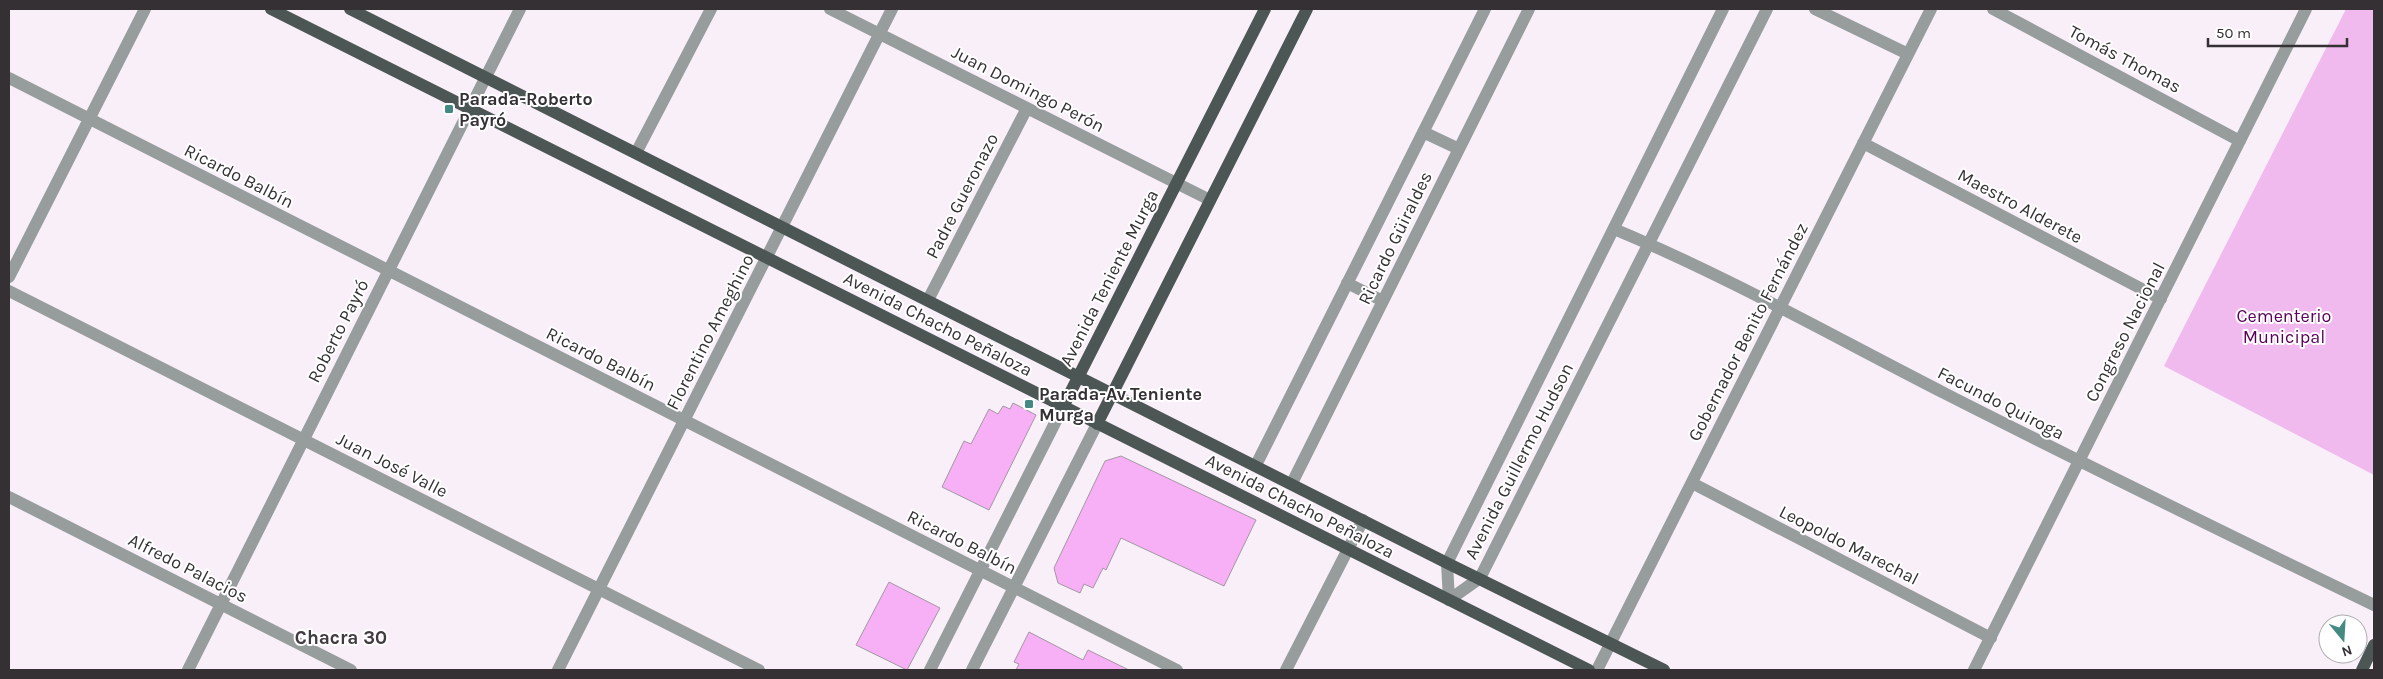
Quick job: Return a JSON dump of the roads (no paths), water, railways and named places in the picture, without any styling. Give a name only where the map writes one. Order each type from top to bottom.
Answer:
[{"type":"main road","name":"Avenida Chacho Peñaloza","points":[[271,9],[1589,670]]},
{"type":"main road","name":"Avenida Chacho Peñaloza","points":[[350,9],[1292,483],[1447,563],[1664,670]]},
{"type":"main road","name":"Avenida Teniente Murga","points":[[1063,407],[1265,9]]},
{"type":"main road","points":[[1097,424],[1307,9]]},
{"type":"main road","points":[[2362,670],[2374,645]]},
{"type":"street","points":[[9,277],[145,9]]},
{"type":"street","name":"Roberto Payró","points":[[188,670],[520,9]]},
{"type":"street","points":[[636,153],[711,9]]},
{"type":"street","name":"Juan Domingo Perón","points":[[830,9],[1210,200]]},
{"type":"street","name":"Florentino Ameghino","points":[[558,670],[892,9]]},
{"type":"street","name":"Ricardo Güiraldes","points":[[1256,465],[1485,9]]},
{"type":"street","name":"Ricardo Güiraldes","points":[[1292,483],[1529,9]]},
{"type":"street","name":"Avenida Guillermo Hudson","points":[[1449,600],[1447,563],[1723,9]]},
{"type":"street","name":"Avenida Guillermo Hudson","points":[[1449,600],[1480,578],[1767,9]]},
{"type":"street","points":[[1815,9],[1908,54]]},
{"type":"street","name":"Gobernador Benito Fernández","points":[[1597,670],[1931,9]]},
{"type":"street","name":"Tomás Thomas","points":[[1993,9],[2240,141]]},
{"type":"street","name":"Congreso Nacional","points":[[1974,670],[2306,9]]},
{"type":"street","name":"Ricardo Balbín","points":[[9,78],[1177,670]]},
{"type":"street","name":"Padre Gueronazo","points":[[928,300],[1028,108]]},
{"type":"street","points":[[1423,132],[1458,150]]},
{"type":"street","name":"Maestro Alderete","points":[[1863,143],[2160,299]]},
{"type":"street","name":"Facundo Quiroga","points":[[1614,228],[1649,243],[2079,462],[2374,605]]},
{"type":"street","points":[[1348,282],[1383,301]]},
{"type":"street","name":"Juan José Valle","points":[[9,291],[759,670]]},
{"type":"street","name":"Avenida Teniente Murga","points":[[930,670],[1063,407]]},
{"type":"street","points":[[972,670],[1097,424]]},
{"type":"street","name":"Leopoldo Marechal","points":[[1692,483],[1990,638]]},
{"type":"street","name":"Alfredo Palacios","points":[[9,497],[351,670]]},
{"type":"street","points":[[1286,670],[1364,520]]},
{"type":"place","name":"Parada-Roberto Payró","points":[[449,109]]},
{"type":"place","name":"Parada-Av.Teniente Murga","points":[[1029,404]]},
{"type":"district","name":"Chacra 30","points":[[341,638]]},
{"type":"park label","name":"Cementerio Municipal","points":[[2284,326]]}]
